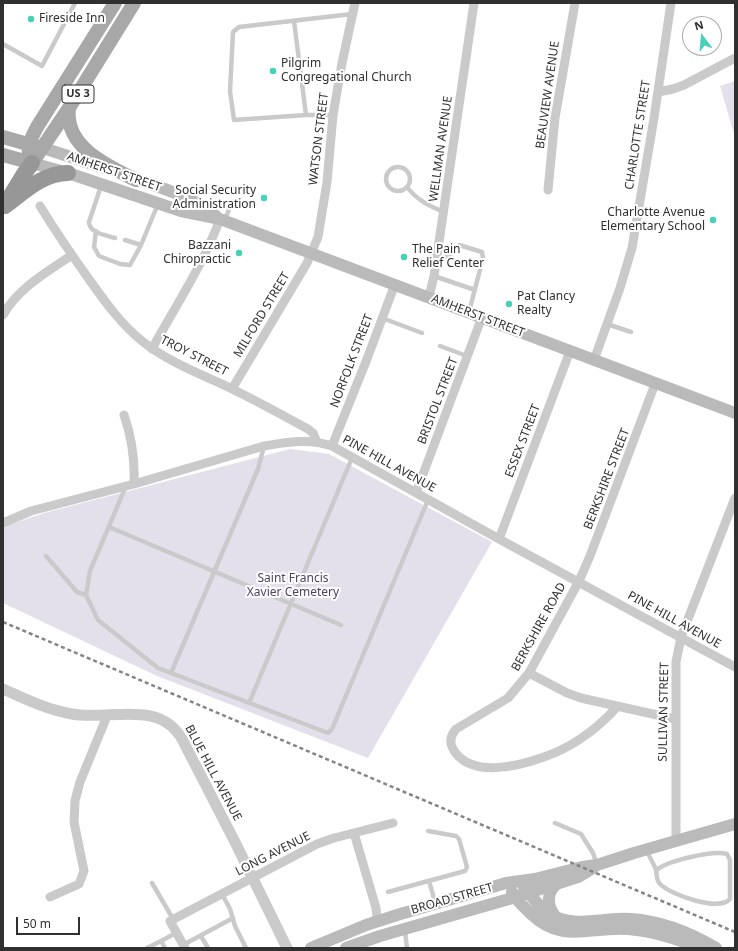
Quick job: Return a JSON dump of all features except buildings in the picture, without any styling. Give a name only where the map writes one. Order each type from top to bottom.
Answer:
[{"type":"highway","name":"US 3","points":[[4,207],[32,163]]},
{"type":"highway","points":[[4,207],[39,181],[56,174],[68,173]]},
{"type":"main road","name":"US 3","points":[[32,163],[36,146],[38,124],[115,3]]},
{"type":"main road","name":"US 3","points":[[36,146],[69,108],[134,3]]},
{"type":"main road","points":[[69,108],[68,115],[70,126],[74,136],[81,145],[101,160],[136,180]]},
{"type":"main road","name":"AMHERST STREET","points":[[3,137],[75,158],[136,180],[194,202],[222,220]]},
{"type":"main road","name":"AMHERST STREET","points":[[3,155],[68,173],[190,213],[222,220],[735,413]]},
{"type":"main road","name":"BROAD STREET","points":[[311,948],[374,922],[435,904],[516,881],[535,879],[582,867],[597,865],[676,840],[735,824]]},
{"type":"main road","name":"BROAD STREET","points":[[348,947],[380,936],[557,884],[584,874],[597,865]]},
{"type":"main road","points":[[701,948],[666,936],[640,930],[614,929],[572,933],[555,930],[539,921],[516,897],[512,889],[516,881],[544,910],[564,920],[576,922],[617,919],[649,922],[683,930],[716,948]]},
{"type":"main road","points":[[556,917],[551,909],[549,900],[550,892],[557,884]]},
{"type":"street","name":"WATSON STREET","points":[[312,254],[322,219],[333,115],[355,3]]},
{"type":"street","name":"WELLMAN AVENUE","points":[[429,297],[434,276],[444,212],[474,3]]},
{"type":"street","name":"BEAUVIEW AVENUE","points":[[548,190],[555,118],[575,3]]},
{"type":"street","name":"CHARLOTTE STREET","points":[[594,360],[620,288],[632,248],[671,3]]},
{"type":"street","points":[[658,92],[684,85],[735,58]]},
{"type":"street","name":"TROY STREET","points":[[40,206],[72,255],[117,318],[140,340],[174,362],[232,388],[308,429],[313,432],[317,442]]},
{"type":"street","points":[[152,349],[222,220]]},
{"type":"street","name":"MILFORD STREET","points":[[232,388],[312,254]]},
{"type":"street","points":[[3,315],[19,293],[72,255]]},
{"type":"street","name":"NORFOLK STREET","points":[[332,446],[395,284]]},
{"type":"street","name":"BRISTOL STREET","points":[[416,493],[482,317]]},
{"type":"street","name":"ESSEX STREET","points":[[498,539],[570,351]]},
{"type":"street","name":"BERKSHIRE STREET","points":[[578,581],[597,538],[656,384]]},
{"type":"street","points":[[124,415],[134,454],[130,485]]},
{"type":"street","name":"PINE HILL AVENUE","points":[[3,523],[45,507],[130,485],[264,446],[285,442],[317,442],[332,446],[498,539],[735,667]]},
{"type":"street","name":"SULLIVAN STREET","points":[[676,840],[676,662],[681,637],[735,498]]},
{"type":"street","name":"BERKSHIRE ROAD","points":[[578,581],[529,673],[508,698],[456,729],[452,734],[452,747],[455,752],[470,763],[495,768],[510,766],[558,752],[577,742],[604,721],[617,707]]},
{"type":"street","points":[[529,673],[567,693],[580,698],[675,719]]},
{"type":"street","name":"BLUE HILL AVENUE","points":[[3,689],[39,705],[64,713],[85,716],[136,715],[154,717],[168,723],[176,730],[287,948]]},
{"type":"street","points":[[50,897],[79,884],[84,871],[74,822],[75,802],[80,782],[108,716]]},
{"type":"street","name":"LONG AVENUE","points":[[171,920],[317,844],[393,823]]},
{"type":"street","points":[[354,833],[377,911],[377,917],[374,922]]},
{"type":"street","points":[[171,920],[176,933],[184,946]]},
{"type":"lane","points":[[3,44],[42,66],[75,3]]},
{"type":"lane","points":[[333,115],[306,115],[234,120],[230,91],[233,32],[239,27],[352,14]]},
{"type":"lane","points":[[294,20],[306,115]]},
{"type":"lane","points":[[393,167],[402,167],[405,169],[408,172],[410,180],[407,187],[400,191],[392,190],[388,187],[385,180],[387,172],[393,167]]},
{"type":"lane","points":[[101,184],[89,226],[96,231],[115,238]]},
{"type":"lane","points":[[407,187],[413,195],[426,205],[444,212]]},
{"type":"lane","points":[[222,220],[232,201]]},
{"type":"lane","points":[[96,231],[94,247],[99,256],[120,264],[130,265],[141,245],[159,203]]},
{"type":"lane","points":[[125,240],[141,245]]},
{"type":"lane","points":[[437,257],[448,257],[459,245],[482,252],[483,258],[469,312]]},
{"type":"lane","points":[[434,276],[475,290]]},
{"type":"lane","points":[[382,318],[422,333]]},
{"type":"lane","points":[[607,324],[631,332]]},
{"type":"lane","points":[[440,346],[467,356]]},
{"type":"lane","points":[[171,674],[258,469],[264,446]]},
{"type":"lane","points":[[249,703],[352,458]]},
{"type":"lane","points":[[130,485],[109,527],[90,571],[86,595],[98,620],[158,668],[328,734],[332,729],[428,500]]},
{"type":"lane","points":[[109,527],[341,625]]},
{"type":"lane","points":[[46,556],[77,592],[86,595]]},
{"type":"lane","points":[[555,824],[581,834],[593,853],[597,865]]},
{"type":"lane","points":[[388,892],[465,871],[467,867],[459,839],[456,836],[428,831]]},
{"type":"lane","points":[[646,849],[656,871],[657,879],[664,888],[701,903],[728,902],[730,899],[730,860],[727,854],[718,853],[700,855],[664,865],[656,871]]},
{"type":"lane","points":[[429,881],[435,904]]},
{"type":"lane","points":[[152,883],[171,920]]},
{"type":"lane","points":[[222,894],[230,909],[237,932],[246,948]]},
{"type":"lane","points":[[184,946],[233,918]]},
{"type":"lane","points":[[405,929],[407,948]]},
{"type":"lane","points":[[147,948],[176,933]]},
{"type":"lane","points":[[201,936],[208,948]]},
{"type":"lane","points":[[161,941],[165,948]]},
{"type":"green space","points":[[735,81],[735,134],[734,134],[720,86]]},
{"type":"green space","name":"Saint Francis Xavier Cemetery","points":[[290,449],[329,454],[492,542],[368,758],[157,676],[3,603],[3,527],[44,513]]},
{"type":"railway","points":[[3,622],[735,932]]},
{"type":"place","name":"Fireside Inn","points":[[31,19]]},
{"type":"place","name":"Pilgrim Congregational Church","points":[[273,71]]},
{"type":"place","name":"Social Security Administration","points":[[264,198]]},
{"type":"place","name":"Charlotte Avenue Elementary School","points":[[713,220]]},
{"type":"place","name":"Bazzani Chiropractic","points":[[239,253]]},
{"type":"place","name":"The Pain Relief Center","points":[[404,257]]},
{"type":"place","name":"Pat Clancy Realty","points":[[509,304]]}]
